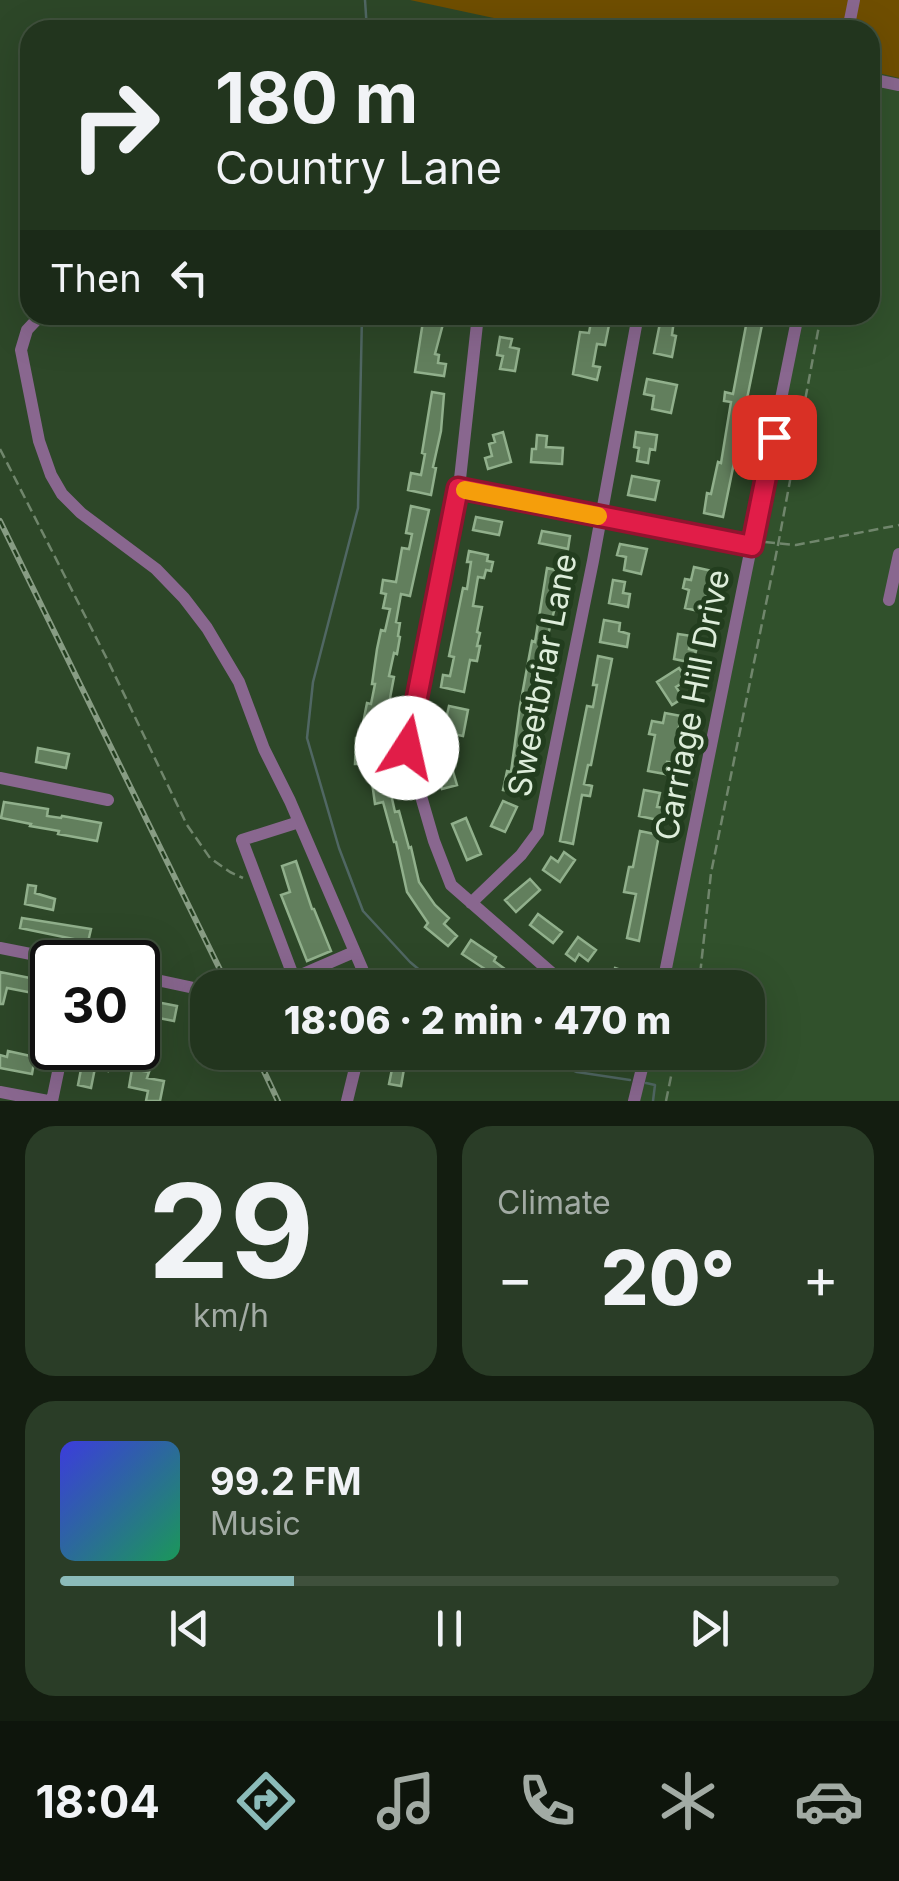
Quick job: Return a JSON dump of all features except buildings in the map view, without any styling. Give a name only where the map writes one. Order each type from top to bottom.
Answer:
[{"type":"street","points":[[31,325],[21,350],[39,441],[51,474],[62,494],[81,514],[156,570],[207,628],[239,682],[264,749],[290,800],[362,970]]},
{"type":"street","points":[[477,325],[458,488],[407,748],[447,876],[457,891],[548,970]]},
{"type":"street","name":"Sweetbriar Lane","points":[[471,903],[522,855],[538,832],[636,325]]},
{"type":"street","name":"Carriage Hill Drive","points":[[666,970],[796,325]]},
{"type":"street","points":[[458,488],[753,543]]},
{"type":"street","points":[[889,600],[899,554]]},
{"type":"street","points":[[0,778],[108,800]]},
{"type":"street","points":[[299,822],[242,840],[294,978],[354,952]]},
{"type":"street","points":[[0,948],[30,954]]},
{"type":"street","points":[[160,981],[190,987]]},
{"type":"street","points":[[0,1092],[50,1101],[58,1070]]},
{"type":"street","points":[[347,1101],[354,1070]]},
{"type":"street","points":[[634,1101],[642,1070]]},
{"type":"path","points":[[701,970],[711,873],[820,325]]},
{"type":"path","points":[[0,449],[187,825],[210,858],[259,884]]},
{"type":"path","points":[[753,543],[796,545],[899,525]]},
{"type":"path","points":[[666,1101],[672,1070]]},
{"type":"shaded area","points":[[410,0],[899,0],[899,78],[880,73],[880,20],[503,20]]},
{"type":"shaded area","points":[[880,73],[899,78],[899,1101],[640,1101],[646,1070],[765,1070],[765,970],[667,970],[801,325],[880,325]]},
{"type":"waterway","points":[[365,0],[366,20]]},
{"type":"waterway","points":[[362,325],[358,508],[313,682],[307,738],[339,848],[363,911],[420,970]]},
{"type":"waterway","points":[[572,1070],[630,1080]]},
{"type":"waterway","points":[[646,1083],[655,1085],[653,1101]]},
{"type":"railway","points":[[0,521],[220,970]]},
{"type":"railway","points":[[263,1070],[278,1101]]},
{"type":"slow traffic","points":[[465,490],[598,516]]},
{"type":"route","points":[[407,748],[458,488],[752,546],[774,437]]}]
